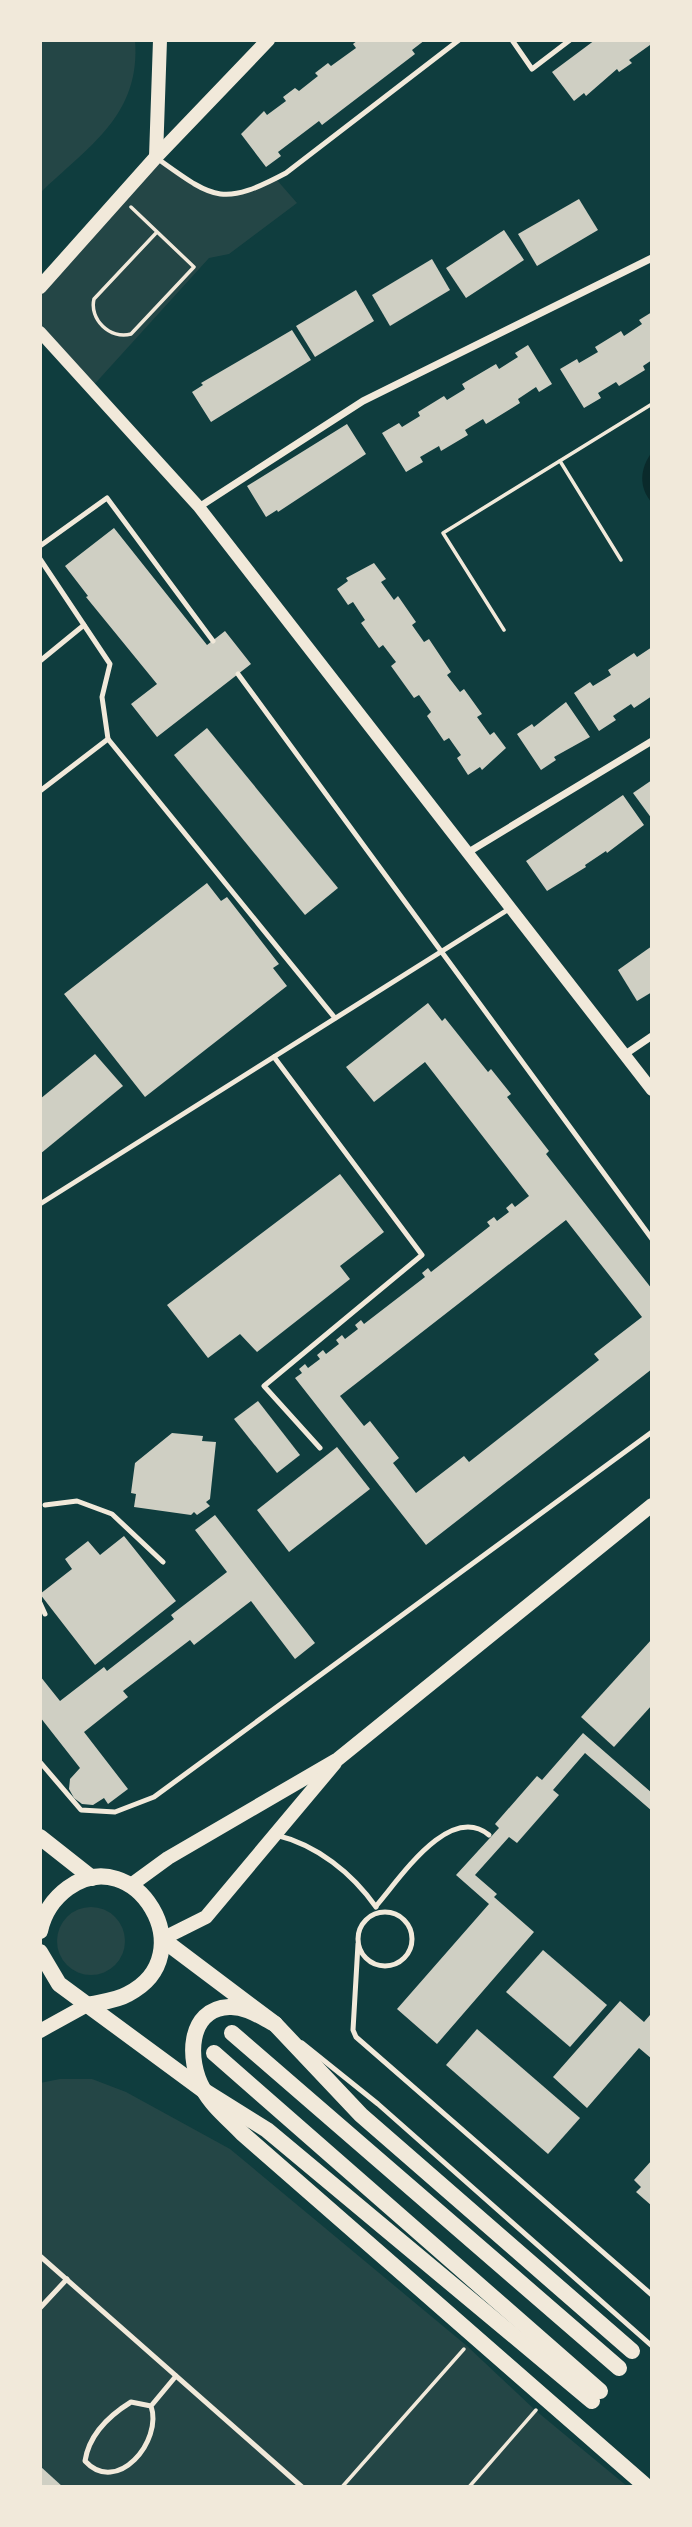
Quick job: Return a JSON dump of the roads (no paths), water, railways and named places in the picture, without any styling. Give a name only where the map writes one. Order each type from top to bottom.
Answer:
[{"type":"main road","points":[[156,157],[160,40]]},
{"type":"main road","points":[[40,287],[156,157],[268,40]]},
{"type":"main road","points":[[131,1885],[168,1858],[338,1759],[652,1504]]},
{"type":"main road","points":[[162,1939],[206,1917],[338,1759]]},
{"type":"main road","points":[[40,1837],[92,1878]]},
{"type":"main road","points":[[40,1931],[48,1907],[73,1884],[92,1878],[112,1878],[131,1885],[146,1898],[158,1914],[162,1939],[161,1953],[154,1971],[142,1985],[127,1995],[87,2005],[40,2031]]},
{"type":"main road","points":[[162,1939],[275,2024],[361,2115],[632,2351]]},
{"type":"main road","points":[[40,1944],[40,1953],[59,1984],[203,2090],[267,2130],[596,2396],[214,2053]]},
{"type":"main road","points":[[275,2024],[242,2008],[219,2008],[206,2016],[197,2027],[191,2049],[203,2090],[243,2134],[647,2487]]},
{"type":"main road","points":[[232,2034],[619,2368]]},
{"type":"street","points":[[198,507],[363,401],[652,258]]},
{"type":"street","points":[[40,332],[198,507],[652,1090]]},
{"type":"street","points":[[467,853],[652,741]]},
{"type":"street","points":[[624,1055],[652,1036]]},
{"type":"lane","points":[[156,157],[205,193],[234,194],[258,188],[286,173],[459,40]]},
{"type":"lane","points":[[512,40],[532,69],[570,40]]},
{"type":"lane","points":[[40,546],[107,498],[213,640]]},
{"type":"lane","points":[[40,559],[110,664],[102,697],[108,739],[335,1018]]},
{"type":"lane","points":[[40,661],[84,625]]},
{"type":"lane","points":[[238,674],[652,1239]]},
{"type":"lane","points":[[40,791],[108,739]]},
{"type":"lane","points":[[40,1204],[509,909]]},
{"type":"lane","points":[[274,1057],[422,1255],[264,1386],[320,1447]]},
{"type":"lane","points":[[40,1762],[81,1810],[115,1812],[154,1797],[652,1432]]},
{"type":"lane","points":[[42,1504],[77,1501],[112,1514],[163,1562]]},
{"type":"lane","points":[[40,1603],[45,1614]]},
{"type":"lane","points":[[489,1835],[470,1827],[446,1831],[361,1926],[352,2030],[355,2037],[652,2295]]},
{"type":"lane","points":[[276,1835],[300,1841],[319,1850],[376,1910],[390,1912],[405,1920],[412,1936],[408,1953],[394,1964],[376,1964],[368,1959],[358,1944]]},
{"type":"lane","points":[[275,2024],[325,2059],[652,2346]]},
{"type":"lane","points":[[40,2256],[302,2487]]},
{"type":"lane","points":[[40,2308],[67,2279]]},
{"type":"lane","points":[[151,2406],[131,2402],[117,2410],[87,2447],[85,2461],[95,2471],[108,2475],[121,2470],[148,2443],[154,2430],[151,2406],[176,2376]]}]
